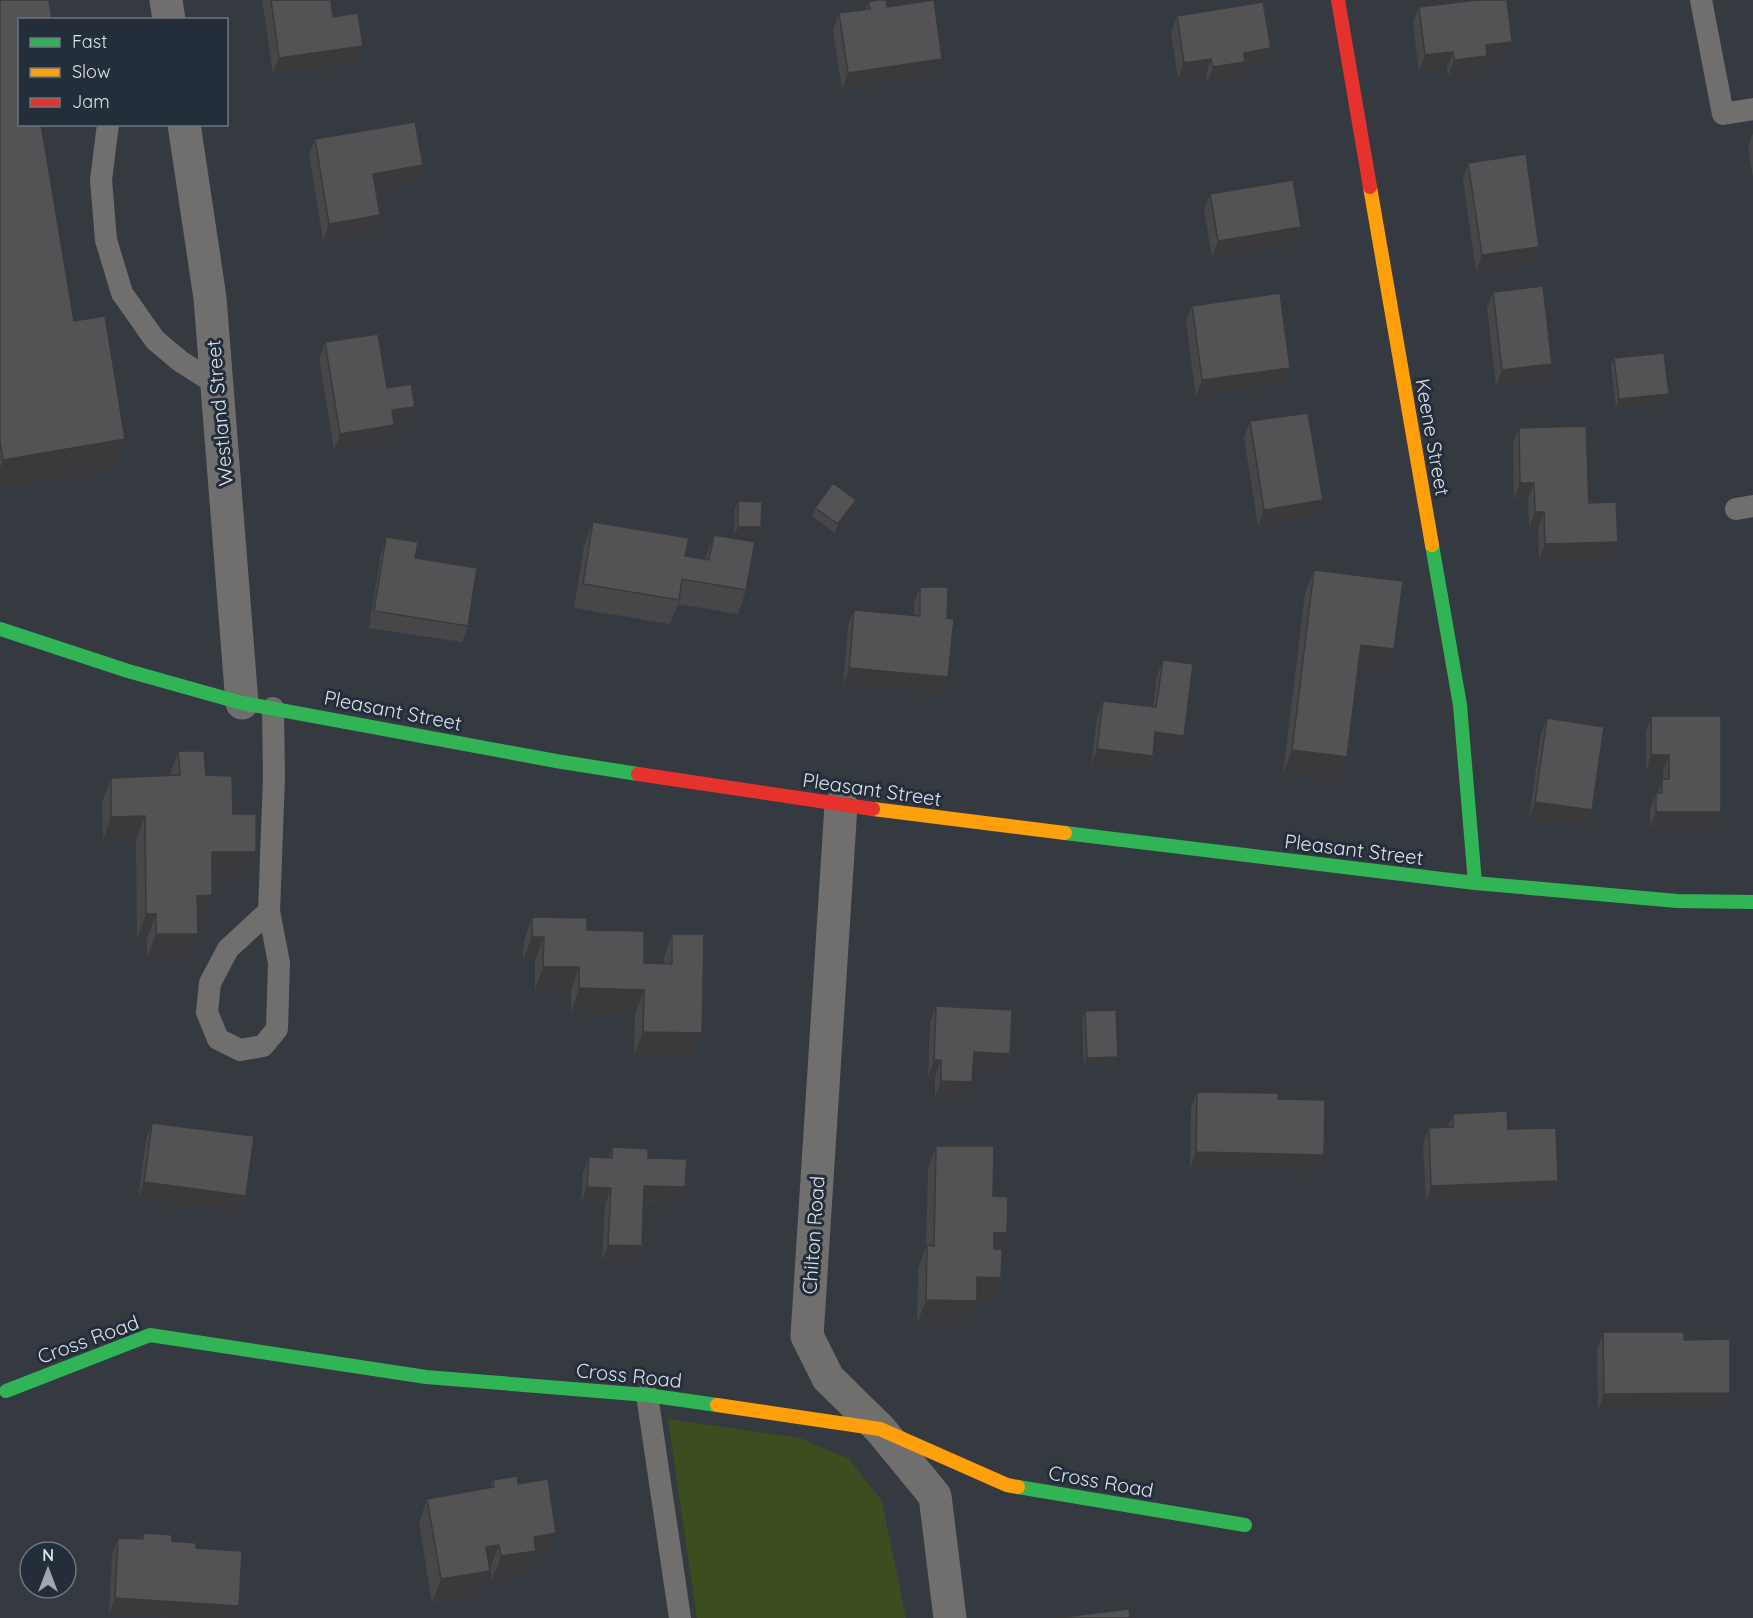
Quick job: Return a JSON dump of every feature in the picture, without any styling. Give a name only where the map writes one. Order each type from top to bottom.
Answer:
[{"type":"street","points":[[166,0],[169,18]]},
{"type":"street","name":"Keene Street","points":[[1338,0],[1460,705],[1474,883]]},
{"type":"street","name":"Westland Street","points":[[184,126],[210,298],[242,703]]},
{"type":"street","name":"Pleasant Street","points":[[0,628],[128,671],[242,703],[556,761],[841,805],[1474,883],[1677,901],[1753,902]]},
{"type":"street","name":"Chilton Road","points":[[841,805],[807,1336],[828,1378],[880,1429],[935,1496],[950,1618]]},
{"type":"street","name":"Cross Road","points":[[6,1391],[150,1335],[426,1377],[647,1395],[880,1429],[1007,1485],[1245,1525]]},
{"type":"lane","points":[[1701,0],[1723,114],[1753,109]]},
{"type":"lane","points":[[108,126],[101,180],[106,240],[122,293],[155,340],[180,361],[216,384]]},
{"type":"lane","points":[[269,911],[228,949],[210,983],[207,1012],[218,1039],[240,1050],[263,1046],[276,1029],[279,963],[269,911],[274,778],[273,708]]},
{"type":"lane","points":[[647,1395],[680,1618]]},
{"type":"green space","points":[[668,1419],[800,1438],[849,1459],[882,1501],[906,1618],[697,1618]]},
{"type":"building","points":[[0,0],[49,0],[52,18],[18,18],[18,126],[41,126],[74,321],[105,316],[125,439],[3,460],[0,442]]},
{"type":"building","points":[[271,0],[331,0],[333,17],[358,13],[363,46],[279,58]]},
{"type":"building","points":[[886,0],[887,7],[934,0],[942,59],[848,73],[839,13],[870,9],[868,2]]},
{"type":"building","points":[[1477,0],[1507,0],[1512,42],[1486,45],[1487,56],[1454,60],[1453,52],[1425,55],[1419,7]]},
{"type":"building","points":[[1263,2],[1271,48],[1244,53],[1245,62],[1213,67],[1211,59],[1184,63],[1177,16]]},
{"type":"building","points":[[415,122],[423,165],[373,174],[380,215],[329,224],[315,139]]},
{"type":"building","points":[[1526,154],[1539,247],[1482,255],[1468,163]]},
{"type":"building","points":[[1293,180],[1301,227],[1218,241],[1210,194]]},
{"type":"building","points":[[1543,286],[1552,364],[1502,370],[1493,292]]},
{"type":"building","points":[[1280,293],[1290,368],[1202,380],[1192,306]]},
{"type":"building","points":[[378,334],[387,388],[411,384],[415,407],[392,410],[394,425],[340,434],[325,342]]},
{"type":"building","points":[[1664,353],[1669,394],[1619,399],[1614,358]]},
{"type":"building","points":[[1308,413],[1323,500],[1264,510],[1250,421]]},
{"type":"building","points":[[1586,426],[1589,503],[1616,502],[1618,542],[1545,544],[1544,512],[1535,512],[1534,483],[1520,483],[1519,428]]},
{"type":"building","points":[[833,483],[856,500],[838,524],[815,508]]},
{"type":"building","points":[[738,501],[762,502],[761,527],[738,527]]},
{"type":"building","points":[[593,522],[689,538],[685,556],[709,560],[714,535],[755,542],[746,590],[682,579],[679,600],[583,584]]},
{"type":"building","points":[[386,537],[418,542],[415,558],[477,568],[468,626],[374,611]]},
{"type":"building","points":[[1314,570],[1403,581],[1394,649],[1361,645],[1347,757],[1292,750]]},
{"type":"building","points":[[920,587],[948,587],[947,618],[954,619],[948,677],[849,668],[854,610],[920,616]]},
{"type":"building","points":[[1163,660],[1193,664],[1184,736],[1155,732],[1153,756],[1097,749],[1103,701],[1156,707]]},
{"type":"building","points":[[1651,716],[1721,716],[1721,812],[1656,812],[1656,793],[1662,793],[1662,779],[1669,779],[1669,755],[1651,755]]},
{"type":"building","points":[[1547,718],[1604,727],[1592,810],[1535,802]]},
{"type":"building","points":[[178,751],[204,751],[206,775],[232,776],[233,814],[256,814],[256,852],[212,852],[212,895],[197,896],[198,934],[156,934],[156,914],[146,914],[145,816],[111,817],[111,778],[180,775]]},
{"type":"building","points":[[532,917],[587,918],[587,930],[644,931],[644,963],[672,964],[672,934],[704,934],[702,1033],[643,1032],[644,990],[579,988],[579,967],[543,967],[544,937],[532,937]]},
{"type":"building","points":[[936,1006],[1012,1010],[1010,1054],[974,1052],[972,1082],[941,1081],[941,1060],[934,1060]]},
{"type":"building","points":[[1116,1010],[1118,1057],[1087,1058],[1085,1011]]},
{"type":"building","points":[[1197,1092],[1279,1093],[1278,1099],[1325,1100],[1324,1155],[1196,1152]]},
{"type":"building","points":[[1507,1111],[1508,1129],[1556,1128],[1558,1181],[1431,1186],[1429,1128],[1453,1127],[1453,1114]]},
{"type":"building","points":[[152,1123],[254,1136],[246,1196],[144,1182]]},
{"type":"building","points":[[936,1146],[994,1146],[993,1196],[1008,1197],[1007,1233],[994,1233],[994,1249],[1002,1249],[1001,1278],[977,1277],[977,1301],[926,1300],[927,1245],[934,1246]]},
{"type":"building","points":[[612,1147],[648,1149],[648,1158],[687,1159],[685,1187],[644,1186],[642,1246],[608,1245],[611,1188],[587,1187],[589,1157],[612,1158]]},
{"type":"building","points":[[1603,1332],[1684,1332],[1684,1340],[1730,1339],[1730,1393],[1604,1394]]},
{"type":"building","points":[[517,1476],[518,1484],[548,1479],[556,1533],[534,1537],[536,1551],[501,1556],[499,1545],[486,1547],[490,1571],[441,1579],[427,1499],[494,1487],[493,1480]]},
{"type":"building","points":[[143,1533],[172,1535],[172,1541],[196,1543],[196,1548],[242,1551],[239,1606],[115,1598],[118,1538],[143,1539]]},
{"type":"building","points":[[1129,1609],[1130,1618],[1055,1618]]},
{"type":"traffic: fast","points":[[1432,545],[1460,705],[1475,883]]},
{"type":"traffic: fast","points":[[0,629],[128,671],[242,703],[638,774]]},
{"type":"traffic: fast","points":[[1065,833],[1475,883],[1677,901],[1753,902]]},
{"type":"traffic: fast","points":[[6,1391],[150,1335],[426,1377],[647,1395],[717,1405]]},
{"type":"traffic: fast","points":[[1018,1487],[1245,1525]]},
{"type":"traffic: slow","points":[[1370,187],[1432,545]]},
{"type":"traffic: slow","points":[[873,809],[1065,833]]},
{"type":"traffic: slow","points":[[717,1405],[880,1429],[1007,1485],[1018,1487]]},
{"type":"traffic: jam","points":[[1338,0],[1370,187]]},
{"type":"traffic: jam","points":[[638,774],[873,809]]}]
